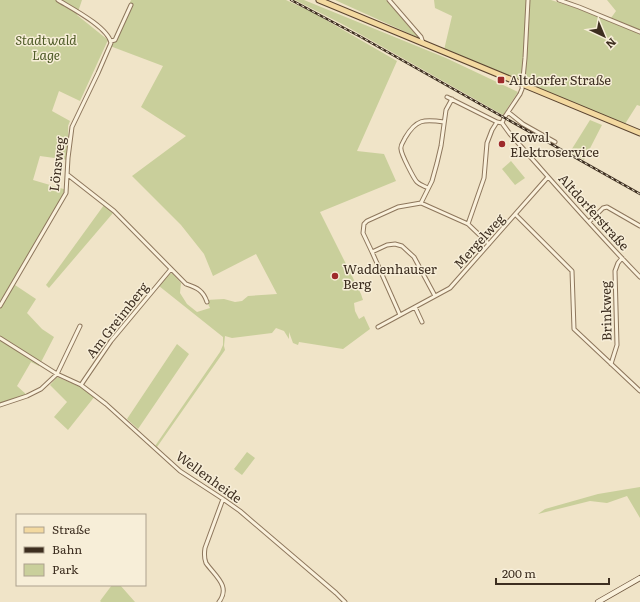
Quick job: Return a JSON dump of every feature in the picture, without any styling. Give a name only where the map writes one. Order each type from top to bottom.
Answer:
[{"type":"main road","points":[[320,0],[640,134]]},
{"type":"main road","points":[[598,602],[640,578]]},
{"type":"street","points":[[58,0],[101,28],[111,41]]},
{"type":"street","points":[[389,0],[421,37],[423,43]]},
{"type":"street","points":[[447,97],[497,122],[502,123],[522,89],[528,0]]},
{"type":"street","points":[[559,0],[579,6],[640,32]]},
{"type":"street","name":"Lönsweg","points":[[0,306],[66,193],[72,127],[98,73],[111,41],[115,40],[131,5]]},
{"type":"street","points":[[421,203],[432,181],[439,158],[446,110],[452,99]]},
{"type":"street","points":[[508,112],[523,124],[556,142]]},
{"type":"street","points":[[428,188],[415,179],[401,153],[401,146],[410,131],[419,123],[425,120],[444,122]]},
{"type":"street","points":[[468,224],[484,178],[487,143],[497,122]]},
{"type":"street","name":"Altdorferstraße","points":[[502,123],[588,222],[640,277]]},
{"type":"street","points":[[68,175],[114,211],[186,284],[197,288],[205,296],[207,302]]},
{"type":"street","name":"Mergelweg","points":[[378,327],[450,288],[548,177]]},
{"type":"street","points":[[400,315],[363,233],[364,224],[367,221],[398,207],[421,203],[468,224],[489,244]]},
{"type":"street","points":[[588,222],[607,206],[640,226]]},
{"type":"street","points":[[516,215],[572,271],[574,329],[640,391]]},
{"type":"street","points":[[372,252],[387,245],[395,244],[402,246],[414,257],[434,296]]},
{"type":"street","name":"Brinkweg","points":[[611,364],[617,345],[615,271],[618,262],[622,258]]},
{"type":"street","name":"Am Greimberg","points":[[81,385],[111,341],[171,269]]},
{"type":"street","points":[[415,307],[422,322]]},
{"type":"street","points":[[0,405],[27,396],[41,388],[57,374],[80,326]]},
{"type":"street","name":"Wellenheide","points":[[0,338],[57,374],[81,385],[106,404],[180,471],[240,511],[345,602]]},
{"type":"street","points":[[219,602],[224,592],[223,585],[206,563],[204,554],[223,499]]},
{"type":"green space","name":"Stadtwald Lage","points":[[0,0],[82,0],[77,15],[108,40],[80,101],[59,91],[52,111],[70,121],[68,126],[69,160],[40,156],[33,180],[67,190],[65,196],[12,282],[36,299],[27,313],[42,329],[54,337],[39,366],[31,362],[17,386],[27,395],[0,403],[0,307],[10,286],[0,301]]},
{"type":"green space","points":[[131,0],[286,0],[312,12],[397,61],[357,151],[384,154],[396,181],[320,212],[361,294],[363,300],[354,303],[355,311],[359,319],[364,316],[370,329],[343,349],[299,342],[298,345],[293,343],[289,332],[289,339],[284,331],[276,328],[272,333],[232,338],[225,336],[225,350],[157,447],[155,446],[220,352],[223,345],[223,337],[159,286],[172,273],[181,283],[180,293],[187,304],[197,312],[210,308],[206,300],[224,299],[235,302],[242,301],[248,296],[277,294],[256,254],[213,276],[204,254],[181,225],[132,176],[186,136],[141,107],[163,66],[110,46]]},
{"type":"green space","points":[[295,0],[304,0],[446,58],[518,92],[503,115],[344,25]]},
{"type":"green space","points":[[335,0],[386,0],[419,38]]},
{"type":"green space","points":[[434,0],[551,0],[576,8],[640,34],[640,106],[637,105],[625,124],[444,50],[452,16],[435,8]]},
{"type":"green space","points":[[607,0],[640,0],[640,31],[611,18],[616,11]]},
{"type":"green space","points":[[590,120],[602,125],[584,160],[570,152]]},
{"type":"green space","points":[[511,161],[525,178],[515,185],[502,169]]},
{"type":"green space","points":[[104,205],[113,213],[49,288],[46,285]]},
{"type":"green space","points":[[177,344],[189,354],[138,429],[127,419]]},
{"type":"green space","points":[[57,377],[83,388],[95,396],[68,430],[54,417],[67,402],[50,385]]},
{"type":"green space","points":[[247,452],[255,458],[242,475],[234,469]]},
{"type":"green space","points":[[640,487],[640,518],[627,496],[607,503],[590,501],[538,514],[545,509],[598,494]]},
{"type":"green space","points":[[111,586],[121,586],[135,602],[101,602],[100,601]]},
{"type":"railway","points":[[291,0],[361,37],[640,194]]},
{"type":"place","name":"Altdorfer Straße","points":[[501,80]]},
{"type":"place","name":"Kowal Elektroservice","points":[[502,144]]},
{"type":"place","name":"Waddenhauser Berg","points":[[335,276]]}]
